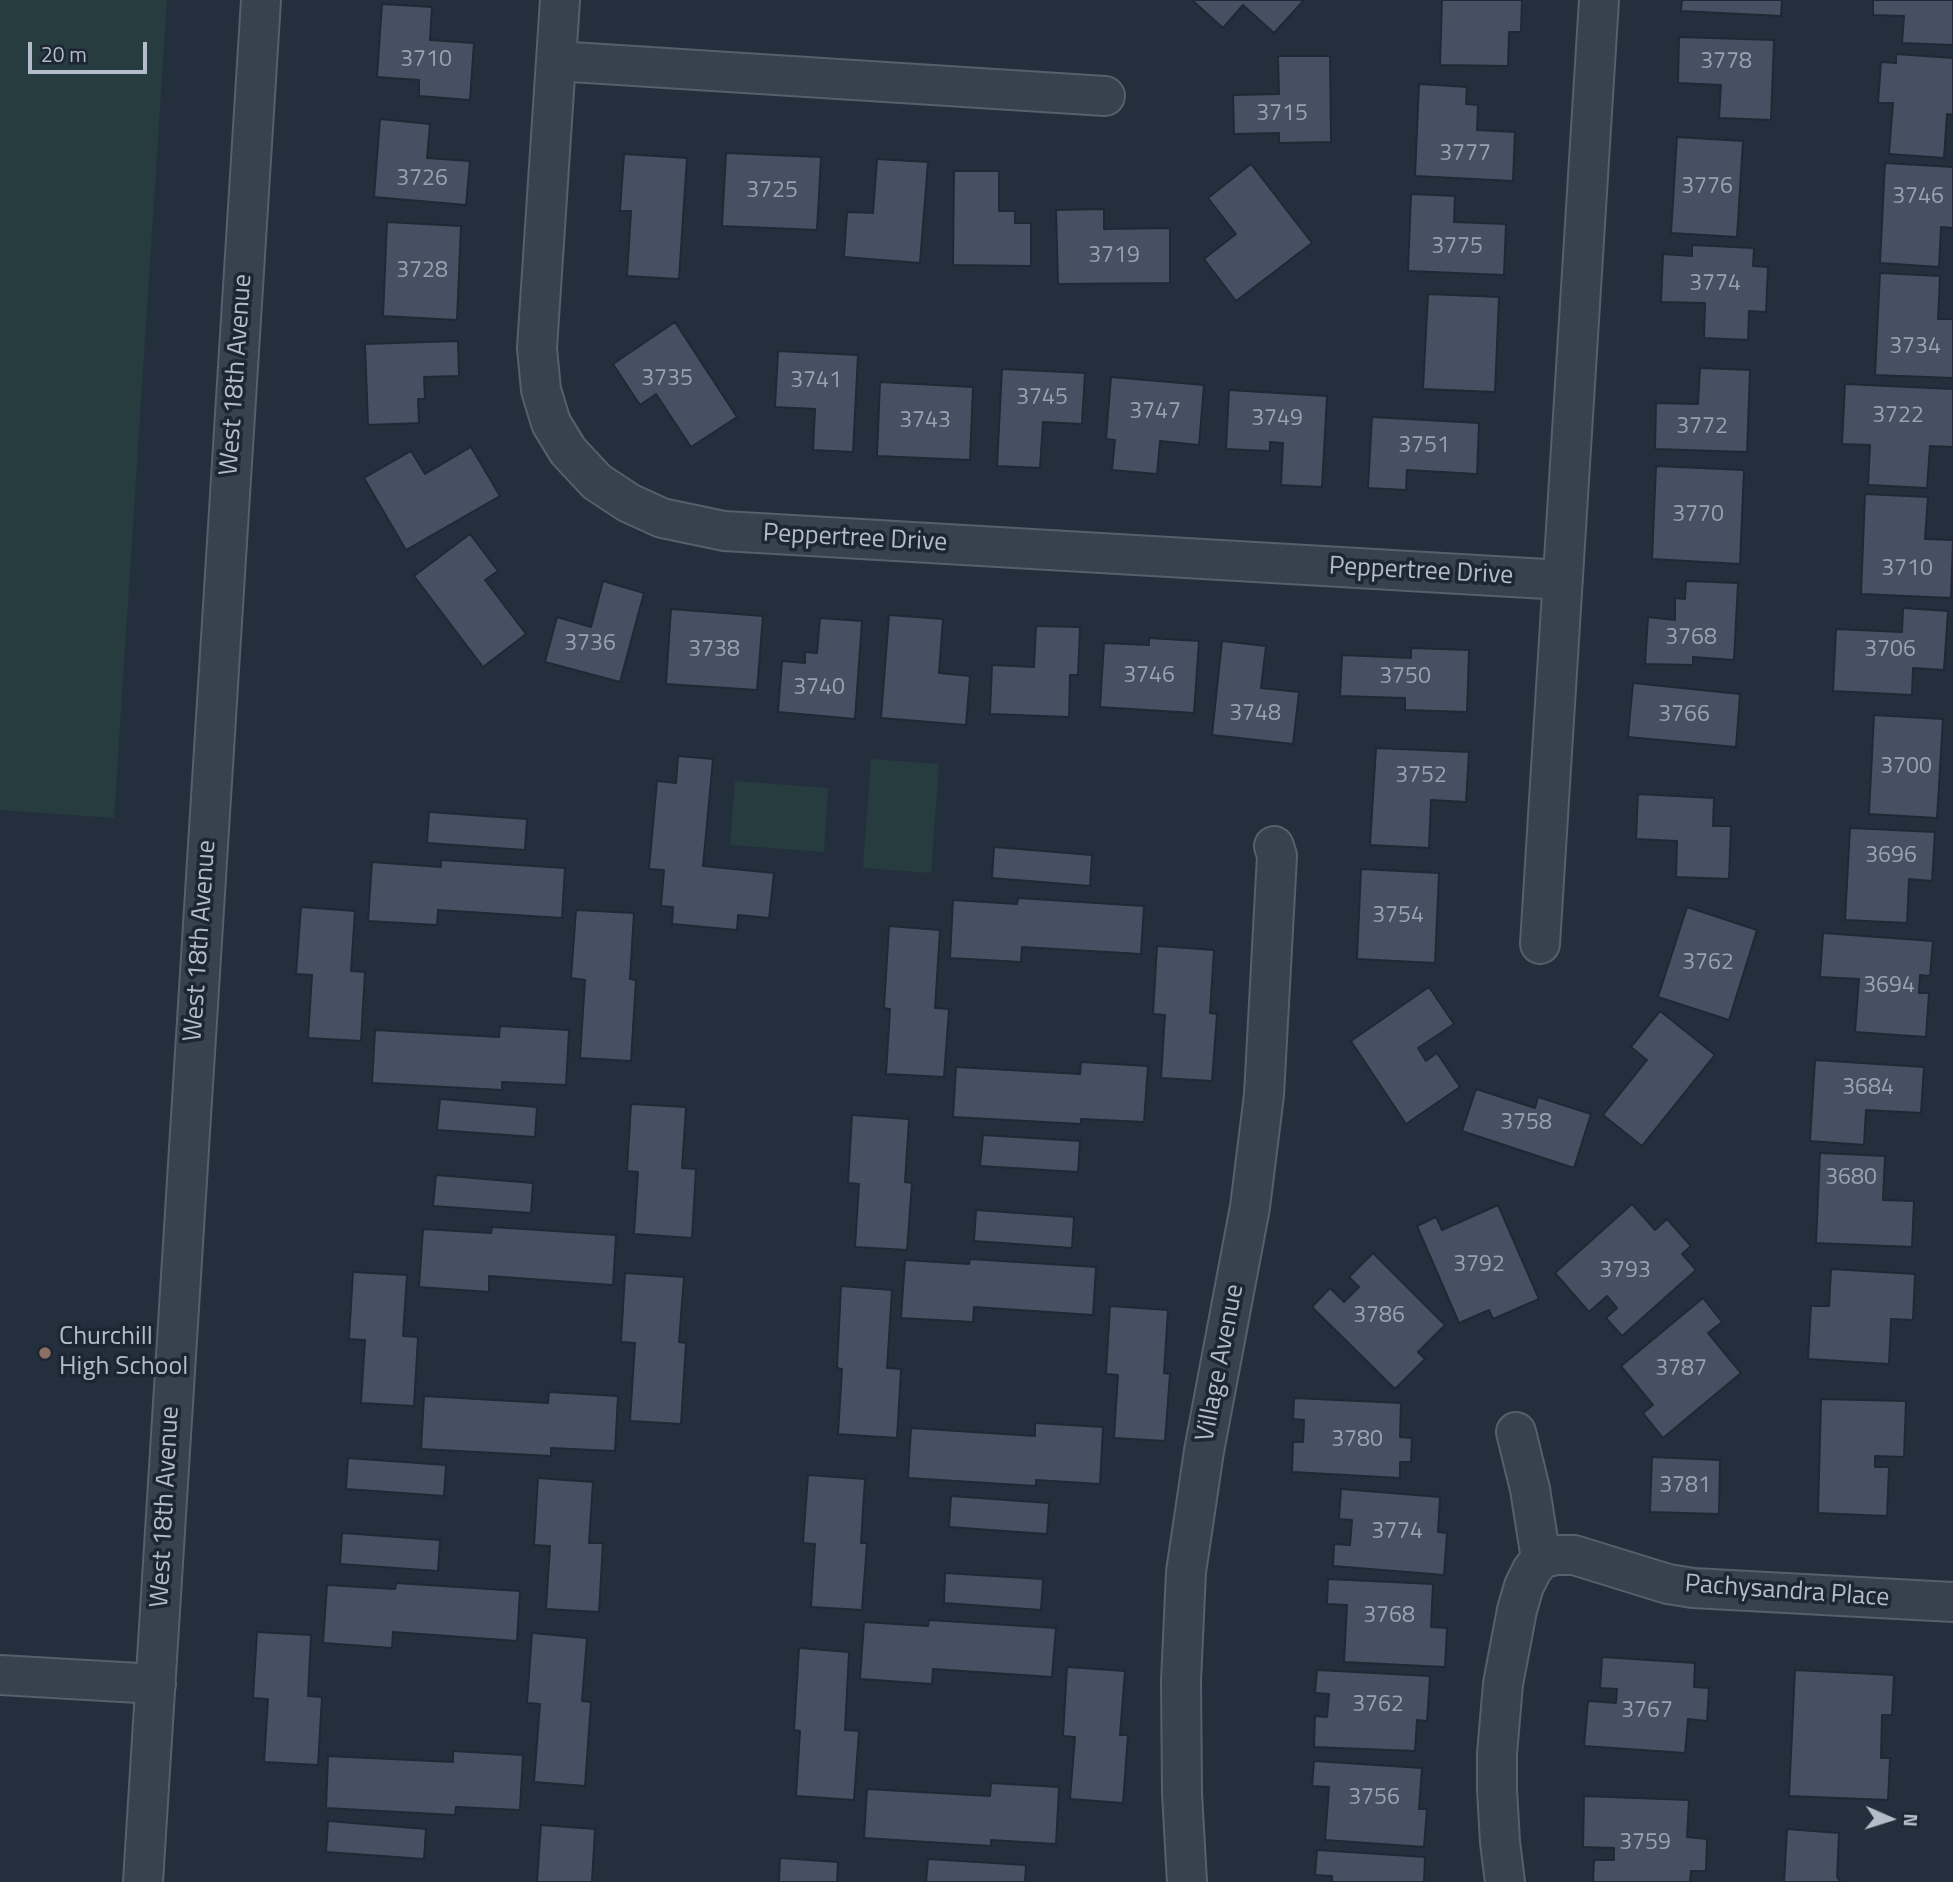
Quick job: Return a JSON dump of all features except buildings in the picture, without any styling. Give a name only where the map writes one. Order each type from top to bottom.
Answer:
[{"type":"street","name":"West 18th Avenue","points":[[143,1882],[261,0]]},
{"type":"street","name":"Peppertree Drive","points":[[560,0],[537,348],[541,390],[551,423],[568,451],[597,482],[629,503],[662,517],[724,531],[1563,580]]},
{"type":"street","points":[[1540,944],[1599,0]]},
{"type":"street","points":[[556,61],[1105,96]]},
{"type":"street","name":"Village Avenue","points":[[1186,1882],[1181,1765],[1181,1681],[1186,1572],[1204,1451],[1250,1207],[1265,1095],[1277,856],[1274,846]]},
{"type":"street","points":[[1505,1882],[1497,1789],[1503,1684],[1517,1610],[1532,1570],[1541,1559],[1530,1489],[1516,1432]]},
{"type":"street","name":"Pachysandra Place","points":[[1541,1559],[1556,1555],[1574,1555],[1668,1584],[1693,1588],[1953,1602]]},
{"type":"street","points":[[0,1675],[156,1684]]},
{"type":"green space","points":[[0,0],[167,0],[114,818],[0,810]]},
{"type":"green space","points":[[871,759],[939,764],[931,873],[863,868]]},
{"type":"green space","points":[[735,781],[828,788],[824,852],[730,845]]},
{"type":"place","name":"Churchill High School","points":[[45,1353]]}]
